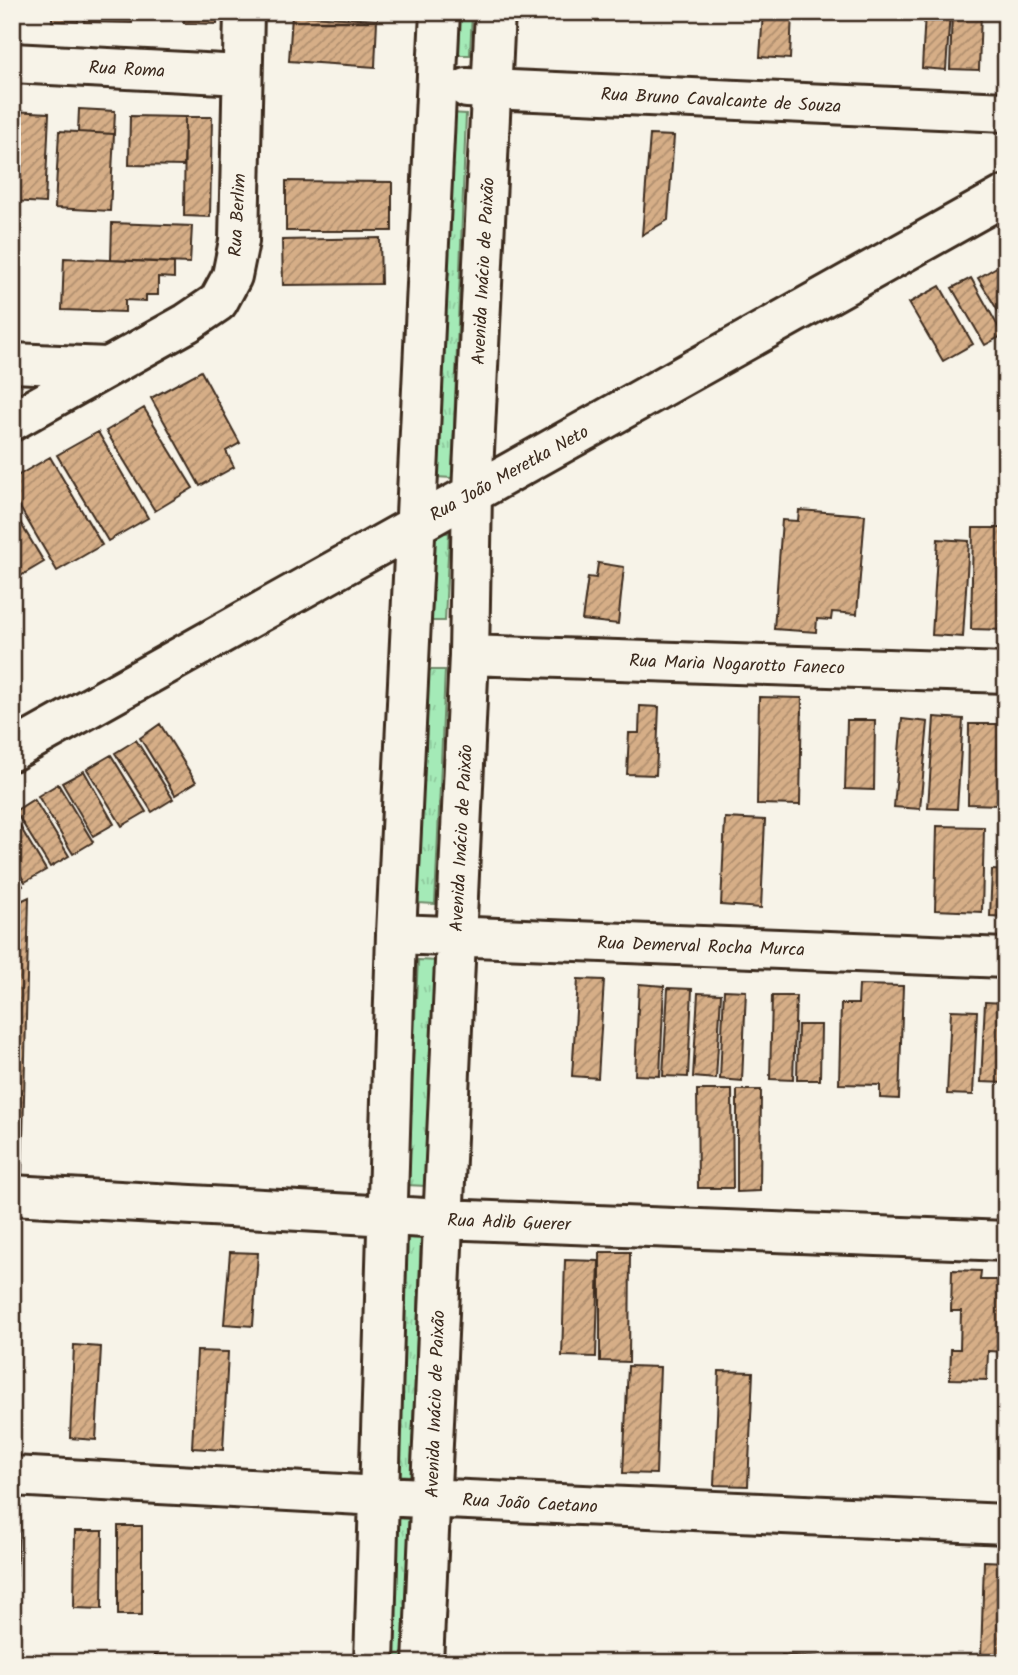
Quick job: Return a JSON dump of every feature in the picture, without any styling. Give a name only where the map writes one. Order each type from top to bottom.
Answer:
[{"type":"street","name":"Rua Berlim","points":[[12,421],[187,323],[218,302],[232,276],[239,242],[244,12]]},
{"type":"street","points":[[374,1663],[396,934],[440,12]]},
{"type":"street","name":"Avenida Inácio de Paixão","points":[[423,1663],[495,12]]},
{"type":"street","name":"Rua Roma","points":[[12,63],[242,75]]},
{"type":"street","name":"Rua Bruno Cavalcante de Souza","points":[[437,87],[1006,112]]},
{"type":"street","name":"Rua João Meretka Neto","points":[[12,751],[1006,195]]},
{"type":"street","points":[[12,363],[107,368]]},
{"type":"street","name":"Rua Maria Nogarotto Faneco","points":[[469,655],[1006,673]]},
{"type":"street","name":"Rua Demerval Rocha Murca","points":[[396,934],[1006,958]]},
{"type":"street","name":"Rua Adib Guerer","points":[[12,1195],[443,1219],[1006,1241]]},
{"type":"street","name":"Rua João Caetano","points":[[12,1476],[380,1496],[1006,1524]]},
{"type":"green space","points":[[457,12],[472,12],[470,55],[455,55]]},
{"type":"green space","points":[[450,113],[466,114],[452,478],[436,477]]},
{"type":"green space","points":[[434,532],[449,533],[445,621],[430,621]]},
{"type":"green space","points":[[428,670],[445,670],[435,904],[418,903]]},
{"type":"green space","points":[[418,960],[437,961],[426,1186],[407,1185]]},
{"type":"green space","points":[[403,1235],[421,1236],[411,1476],[393,1475]]},
{"type":"green space","points":[[391,1518],[409,1519],[403,1663],[385,1663]]},
{"type":"building","points":[[52,12],[78,12],[78,22],[52,21]]},
{"type":"building","points":[[85,12],[132,12],[132,23],[84,22]]},
{"type":"building","points":[[184,12],[217,12],[217,24],[184,23]]},
{"type":"building","points":[[763,12],[792,12],[790,59],[760,57]]},
{"type":"building","points":[[925,12],[950,12],[946,70],[922,68]]},
{"type":"building","points":[[952,12],[981,12],[979,70],[950,69]]},
{"type":"building","points":[[292,15],[377,20],[375,67],[289,61]]},
{"type":"building","points":[[79,109],[115,111],[114,134],[78,132]]},
{"type":"building","points":[[12,111],[49,113],[45,203],[12,201]]},
{"type":"building","points":[[130,116],[185,117],[184,166],[129,165]]},
{"type":"building","points":[[185,117],[212,117],[210,217],[184,216]]},
{"type":"building","points":[[59,131],[114,134],[110,211],[55,208]]},
{"type":"building","points":[[650,135],[674,136],[668,220],[642,235]]},
{"type":"building","points":[[286,181],[392,182],[392,231],[286,231]]},
{"type":"building","points":[[112,223],[192,226],[190,263],[111,260]]},
{"type":"building","points":[[380,238],[381,284],[283,285],[282,240]]},
{"type":"building","points":[[64,258],[174,263],[174,278],[158,277],[158,295],[146,295],[146,301],[125,300],[125,312],[62,310]]},
{"type":"building","points":[[1000,265],[1006,275],[1006,324],[978,278]]},
{"type":"building","points":[[971,278],[1003,335],[985,345],[952,288]]},
{"type":"building","points":[[940,286],[973,344],[943,361],[909,303]]},
{"type":"building","points":[[201,371],[240,443],[226,451],[234,467],[200,486],[151,398]]},
{"type":"building","points":[[144,408],[193,488],[155,511],[106,431]]},
{"type":"building","points":[[98,432],[148,518],[108,541],[57,455]]},
{"type":"building","points":[[50,457],[102,545],[57,571],[12,494],[12,479]]},
{"type":"building","points":[[12,509],[44,562],[12,581]]},
{"type":"building","points":[[799,510],[865,515],[857,614],[832,612],[831,620],[817,619],[816,632],[774,629],[782,520],[798,521]]},
{"type":"building","points":[[973,528],[1006,528],[1006,630],[971,629]]},
{"type":"building","points":[[938,539],[969,541],[963,637],[932,635]]},
{"type":"building","points":[[598,563],[624,567],[618,624],[582,620],[588,577],[596,578]]},
{"type":"building","points":[[759,697],[802,698],[800,805],[757,804]]},
{"type":"building","points":[[640,706],[659,707],[656,775],[627,774],[629,733],[639,733]]},
{"type":"building","points":[[934,717],[963,719],[957,809],[928,808]]},
{"type":"building","points":[[902,719],[928,722],[920,809],[894,807]]},
{"type":"building","points":[[847,720],[875,720],[874,790],[845,789]]},
{"type":"building","points":[[160,724],[196,782],[175,795],[140,738]]},
{"type":"building","points":[[969,724],[1003,724],[1001,805],[968,804]]},
{"type":"building","points":[[136,740],[173,799],[152,812],[115,753]]},
{"type":"building","points":[[111,755],[146,812],[122,826],[87,769]]},
{"type":"building","points":[[84,771],[114,824],[93,836],[62,783]]},
{"type":"building","points":[[58,784],[93,842],[73,854],[38,796]]},
{"type":"building","points":[[34,799],[69,856],[50,867],[15,811]]},
{"type":"building","points":[[12,813],[46,870],[25,882],[12,862]]},
{"type":"building","points":[[725,818],[765,820],[761,908],[721,905]]},
{"type":"building","points":[[937,826],[984,827],[982,912],[935,910]]},
{"type":"building","points":[[12,868],[23,886],[12,892]]},
{"type":"building","points":[[992,870],[1006,871],[1006,917],[990,916]]},
{"type":"building","points":[[29,897],[22,1179],[12,1178],[12,905]]},
{"type":"building","points":[[578,979],[604,980],[598,1078],[572,1076]]},
{"type":"building","points":[[639,984],[664,986],[660,1076],[635,1075]]},
{"type":"building","points":[[859,985],[903,986],[899,1099],[880,1098],[880,1085],[839,1084],[841,1004],[858,1004]]},
{"type":"building","points":[[668,988],[692,989],[688,1077],[663,1076]]},
{"type":"building","points":[[724,990],[746,991],[742,1081],[720,1079]]},
{"type":"building","points":[[698,993],[721,994],[716,1079],[693,1077]]},
{"type":"building","points":[[772,996],[796,996],[793,1080],[770,1079]]},
{"type":"building","points":[[985,1002],[1006,1003],[1006,1083],[981,1082]]},
{"type":"building","points":[[951,1010],[977,1011],[973,1095],[947,1094]]},
{"type":"building","points":[[798,1025],[821,1025],[820,1080],[797,1080]]},
{"type":"building","points":[[697,1090],[732,1090],[733,1188],[698,1188]]},
{"type":"building","points":[[737,1090],[761,1090],[760,1191],[737,1192]]},
{"type":"building","points":[[230,1252],[258,1253],[253,1326],[224,1324]]},
{"type":"building","points":[[600,1252],[630,1252],[629,1362],[600,1361]]},
{"type":"building","points":[[565,1260],[599,1261],[596,1357],[562,1356]]},
{"type":"building","points":[[952,1270],[981,1271],[980,1280],[1006,1280],[1006,1352],[988,1351],[987,1380],[950,1379],[951,1349],[960,1349],[961,1311],[951,1311]]},
{"type":"building","points":[[74,1345],[101,1347],[96,1440],[70,1438]]},
{"type":"building","points":[[197,1351],[228,1352],[223,1450],[192,1448]]},
{"type":"building","points":[[628,1366],[660,1367],[656,1474],[623,1473]]},
{"type":"building","points":[[719,1371],[753,1372],[748,1486],[714,1485]]},
{"type":"building","points":[[12,1514],[20,1515],[15,1601],[12,1601]]},
{"type":"building","points":[[118,1526],[142,1526],[142,1615],[118,1615]]},
{"type":"building","points":[[75,1531],[103,1531],[102,1609],[74,1608]]},
{"type":"building","points":[[984,1561],[1006,1562],[1006,1658],[981,1657]]},
{"type":"building","points":[[155,1655],[185,1655],[185,1663],[154,1663]]},
{"type":"building","points":[[782,1655],[817,1657],[817,1663],[782,1663]]}]
